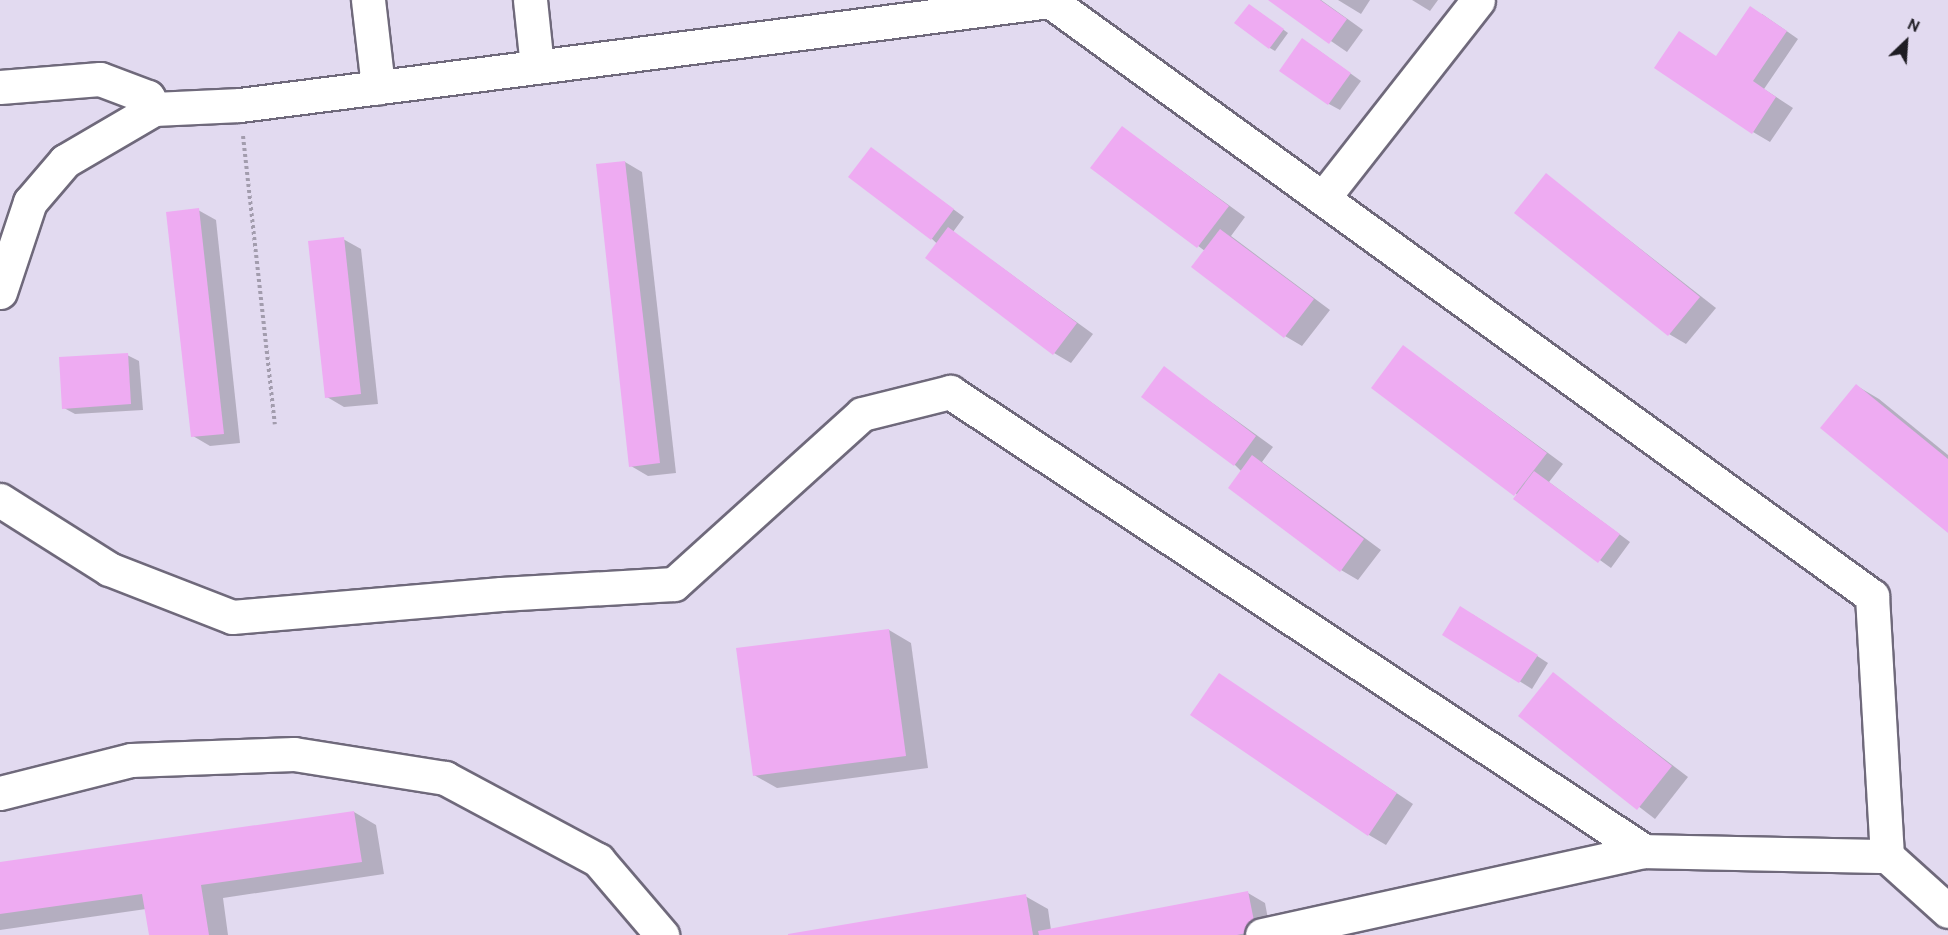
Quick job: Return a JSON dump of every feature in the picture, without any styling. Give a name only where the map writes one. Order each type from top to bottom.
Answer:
[{"type":"street","points":[[368,0],[378,87]]},
{"type":"street","points":[[530,0],[537,67]]},
{"type":"street","points":[[1323,198],[1478,0]]},
{"type":"street","points":[[0,292],[30,202],[65,161],[154,110],[240,105],[1050,1],[1872,596],[1887,856]]},
{"type":"street","points":[[0,87],[100,79],[148,97],[154,110]]},
{"type":"street","points":[[0,500],[109,569],[232,617],[501,594],[674,584],[862,414],[950,392],[1644,851]]},
{"type":"street","points":[[0,794],[131,760],[178,758],[294,754],[445,778],[598,860],[662,935]]},
{"type":"street","points":[[1262,935],[1644,851],[1887,856],[1948,911]]},
{"type":"path","points":[[240,105],[275,424]]},
{"type":"building","points":[[1268,0],[1320,0],[1347,19],[1329,44]]},
{"type":"building","points":[[1249,4],[1284,29],[1269,49],[1234,23]]},
{"type":"building","points":[[1750,6],[1787,31],[1753,81],[1776,97],[1752,134],[1654,68],[1679,31],[1716,56]]},
{"type":"building","points":[[1302,38],[1351,73],[1328,105],[1279,71]]},
{"type":"building","points":[[1122,126],[1229,206],[1197,248],[1090,168]]},
{"type":"building","points":[[871,147],[954,209],[931,240],[848,177]]},
{"type":"building","points":[[625,161],[660,463],[629,467],[596,164]]},
{"type":"building","points":[[1546,173],[1700,297],[1668,336],[1514,213]]},
{"type":"building","points":[[199,208],[224,434],[191,437],[166,212]]},
{"type":"building","points":[[948,227],[1077,323],[1053,355],[925,258]]},
{"type":"building","points":[[1220,229],[1314,299],[1284,338],[1191,267]]},
{"type":"building","points":[[344,237],[361,394],[325,398],[308,241]]},
{"type":"building","points":[[1403,345],[1547,453],[1514,496],[1371,388]]},
{"type":"building","points":[[128,353],[131,404],[62,409],[59,357]]},
{"type":"building","points":[[1164,366],[1256,436],[1234,466],[1141,397]]},
{"type":"building","points":[[1856,384],[1948,459],[1948,533],[1820,428]]},
{"type":"building","points":[[1252,455],[1364,539],[1340,572],[1228,488]]},
{"type":"building","points":[[1534,471],[1620,534],[1598,563],[1513,499]]},
{"type":"building","points":[[1460,606],[1538,655],[1519,683],[1442,635]]},
{"type":"building","points":[[889,629],[906,756],[753,776],[736,648]]},
{"type":"building","points":[[1553,672],[1672,766],[1637,810],[1518,716]]},
{"type":"building","points":[[1219,673],[1397,793],[1368,836],[1190,715]]},
{"type":"building","points":[[354,811],[362,862],[201,885],[209,935],[149,935],[142,894],[0,914],[0,862]]},
{"type":"building","points":[[1248,891],[1256,931],[1237,935],[1039,935],[1038,931]]},
{"type":"building","points":[[1026,894],[1033,935],[788,935],[788,934]]}]
